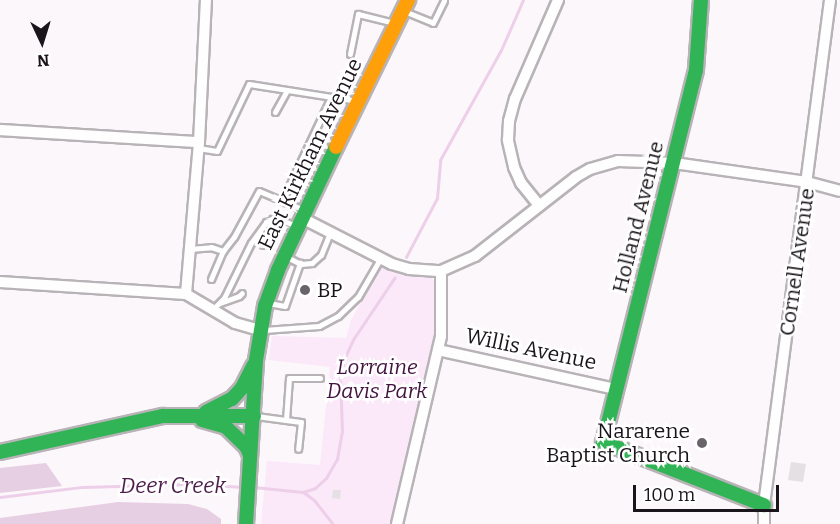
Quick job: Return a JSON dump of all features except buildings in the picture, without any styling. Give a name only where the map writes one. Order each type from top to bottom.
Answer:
[{"type":"street","points":[[186,294],[198,145],[206,0]]},
{"type":"street","points":[[538,204],[522,183],[510,156],[509,121],[515,99],[558,0]]},
{"type":"street","name":"Holland Avenue","points":[[701,0],[696,70],[603,442],[764,505]]},
{"type":"street","name":"Cornell Avenue","points":[[764,524],[764,505],[830,0]]},
{"type":"street","name":"East Kirkham Avenue","points":[[246,524],[256,360],[259,330],[266,303],[284,256],[403,11]]},
{"type":"street","points":[[0,130],[198,145]]},
{"type":"street","points":[[302,219],[380,259],[409,269],[441,271],[460,265],[474,256],[538,204],[590,168],[618,161],[674,163],[807,182],[840,191]]},
{"type":"street","points":[[397,524],[438,350],[443,320],[441,271]]},
{"type":"street","points":[[0,282],[186,294],[216,306],[235,322],[259,330]]},
{"type":"street","name":"Willis Avenue","points":[[438,350],[615,389]]},
{"type":"street","points":[[200,414],[216,409],[232,399],[242,388],[256,360]]},
{"type":"street","points":[[0,452],[163,416],[200,414],[254,416]]},
{"type":"street","points":[[163,416],[198,419],[226,427],[246,446],[250,455]]},
{"type":"lane","points":[[350,54],[358,14],[403,11],[433,23],[444,0]]},
{"type":"lane","points":[[198,145],[217,151],[249,84],[359,101]]},
{"type":"lane","points":[[275,112],[287,90]]},
{"type":"lane","points":[[282,201],[331,97]]},
{"type":"lane","points":[[212,279],[223,250],[234,237],[259,191],[282,201],[302,219]]},
{"type":"lane","points":[[216,306],[258,232],[272,219],[302,219]]},
{"type":"lane","points":[[263,245],[272,219]]},
{"type":"lane","points":[[284,256],[300,263],[312,263],[321,255],[330,233]]},
{"type":"lane","points":[[189,249],[211,247],[223,250]]},
{"type":"lane","points":[[259,330],[319,326],[338,316],[358,297],[380,259]]},
{"type":"lane","points":[[266,303],[285,306],[300,263]]},
{"type":"lane","points":[[216,306],[242,293]]},
{"type":"lane","points":[[286,420],[289,378],[320,378]]},
{"type":"lane","points":[[254,416],[301,422],[298,449]]},
{"type":"green space","name":"Lorraine Davis Park","points":[[382,265],[401,273],[432,278],[436,284],[438,327],[390,524],[261,524],[267,461],[320,465],[330,367],[269,360],[272,336],[346,338],[351,320]]},
{"type":"shaded area","points":[[46,463],[62,486],[0,493],[0,468]]},
{"type":"shaded area","points":[[118,502],[188,504],[207,509],[221,519],[221,524],[0,524],[0,518]]},
{"type":"waterway","points":[[406,257],[437,198],[440,160],[501,50],[523,0]]},
{"type":"waterway","points":[[303,492],[315,488],[326,478],[337,459],[342,432],[340,376],[345,357],[354,338],[395,277]]},
{"type":"waterway","name":"Deer Creek","points":[[0,497],[82,487],[190,484],[244,487]]},
{"type":"waterway","name":"Deer Creek","points":[[253,487],[303,492],[314,500],[333,524]]},
{"type":"traffic: fast","points":[[701,0],[696,70],[603,442],[764,505]]},
{"type":"traffic: fast","points":[[246,524],[256,360],[265,306],[278,270],[336,147]]},
{"type":"traffic: fast","points":[[206,412],[232,399],[242,388],[253,366]]},
{"type":"traffic: fast","points":[[0,452],[163,416],[254,416]]},
{"type":"traffic: fast","points":[[202,420],[226,427],[246,446],[250,455]]},
{"type":"traffic: slow","points":[[336,147],[408,0]]},
{"type":"place","name":"BP","points":[[305,290]]},
{"type":"place","name":"Nararene Baptist Church","points":[[702,443]]}]
